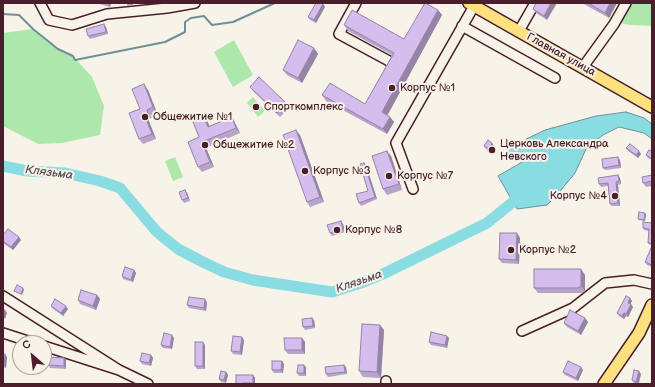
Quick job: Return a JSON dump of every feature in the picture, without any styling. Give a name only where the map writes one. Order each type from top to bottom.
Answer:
[{"type":"main road","name":"Главная улица","points":[[471,4],[517,30],[582,63],[652,107]]},
{"type":"main road","points":[[604,384],[639,333],[652,305]]},
{"type":"street","points":[[40,3],[49,20],[72,25],[137,6],[167,8],[195,3]]},
{"type":"street","points":[[356,3],[339,34],[389,61]]},
{"type":"street","points":[[517,30],[531,3]]},
{"type":"street","points":[[517,30],[535,3]]},
{"type":"street","points":[[582,63],[614,24],[626,3]]},
{"type":"street","points":[[413,188],[396,143],[462,26],[471,4]]},
{"type":"street","points":[[462,26],[555,78]]},
{"type":"street","points":[[522,332],[573,308],[605,283],[634,280],[652,284]]},
{"type":"street","points":[[3,296],[119,370],[148,384]]},
{"type":"street","points":[[52,349],[119,370]]},
{"type":"green space","points":[[623,3],[652,3],[652,26],[630,25],[614,22]]},
{"type":"green space","points":[[33,29],[58,49],[73,56],[92,77],[104,106],[100,135],[62,143],[38,144],[3,126],[3,33]]},
{"type":"green space","points":[[234,40],[253,75],[233,87],[214,52]]},
{"type":"green space","name":"Спорткомплекс","points":[[253,97],[265,111],[258,117],[247,103]]},
{"type":"green space","points":[[175,157],[183,177],[173,181],[165,161]]},
{"type":"water","points":[[626,112],[644,118],[652,124],[652,139],[644,133],[619,127],[603,135],[587,147],[575,173],[547,205],[517,209],[498,176],[524,161],[520,153],[504,157],[510,147],[545,130],[596,116]]},
{"type":"building","points":[[316,3],[323,4],[314,20],[308,17]]},
{"type":"building","name":"Корпус №1","points":[[425,3],[438,10],[382,112],[390,117],[383,129],[322,95],[330,83],[365,104],[394,53],[344,25],[352,10],[404,39]]},
{"type":"building","points":[[536,3],[551,3],[544,16],[533,9]]},
{"type":"building","points":[[588,3],[610,3],[605,13]]},
{"type":"building","points":[[104,24],[106,32],[88,36],[86,29]]},
{"type":"building","points":[[298,40],[314,48],[298,78],[283,70]]},
{"type":"building","points":[[259,77],[286,103],[277,113],[250,87]]},
{"type":"building","name":"Общежитие №1","points":[[144,84],[153,107],[147,110],[148,113],[144,114],[152,134],[139,139],[129,113],[140,109],[132,89]]},
{"type":"building","name":"Общежитие №2","points":[[202,113],[208,127],[232,117],[236,128],[202,142],[210,162],[198,167],[188,142],[199,137],[191,117]]},
{"type":"building","name":"Корпус №3","points":[[296,130],[320,197],[307,202],[283,135]]},
{"type":"building","points":[[488,140],[492,143],[489,149],[484,146]]},
{"type":"building","points":[[630,144],[639,151],[636,155],[626,148]]},
{"type":"building","points":[[649,150],[652,151],[652,159],[646,155]]},
{"type":"building","name":"Корпус №7","points":[[387,151],[399,184],[383,189],[372,156]]},
{"type":"building","points":[[618,157],[619,165],[603,168],[602,159]]},
{"type":"building","points":[[364,163],[375,197],[359,203],[356,194],[368,191],[360,164]]},
{"type":"building","points":[[618,175],[619,181],[616,182],[618,203],[610,204],[608,183],[599,184],[598,178]]},
{"type":"building","points":[[652,175],[652,181],[643,183],[642,177]]},
{"type":"building","points":[[185,190],[188,198],[182,200],[179,192]]},
{"type":"building","points":[[639,212],[645,213],[644,220],[638,219]]},
{"type":"building","points":[[341,221],[343,229],[330,233],[327,225]]},
{"type":"building","points":[[643,222],[652,223],[652,243],[648,243],[649,229],[643,228]]},
{"type":"building","points":[[8,229],[19,237],[11,247],[3,241],[3,235]]},
{"type":"building","name":"Корпус №2","points":[[500,233],[517,233],[516,260],[499,259]]},
{"type":"building","points":[[652,246],[652,265],[645,262]]},
{"type":"building","points":[[125,267],[134,270],[131,280],[122,276]]},
{"type":"building","points":[[534,269],[581,269],[581,286],[578,288],[534,288]]},
{"type":"building","points":[[17,285],[23,288],[21,294],[14,291]]},
{"type":"building","points":[[81,290],[97,295],[93,306],[78,300]]},
{"type":"building","points":[[626,296],[630,298],[628,303],[631,304],[626,314],[624,313],[622,316],[617,313]]},
{"type":"building","points":[[189,297],[205,299],[204,308],[187,305]]},
{"type":"building","points":[[55,299],[66,306],[61,313],[51,306]]},
{"type":"building","points":[[570,310],[585,318],[578,331],[564,323]]},
{"type":"building","points":[[312,318],[313,326],[303,327],[302,319]]},
{"type":"building","points":[[362,324],[380,325],[377,372],[359,371]]},
{"type":"building","points":[[431,332],[447,336],[445,345],[429,342]]},
{"type":"building","points":[[164,333],[172,335],[170,347],[161,345]]},
{"type":"building","points":[[233,336],[242,337],[240,352],[231,351]]},
{"type":"building","points":[[284,338],[302,338],[302,350],[285,350]]},
{"type":"building","points":[[195,342],[203,342],[203,366],[195,366]]},
{"type":"building","points":[[142,353],[151,355],[149,363],[140,361]]},
{"type":"building","points":[[3,354],[5,354],[4,365],[3,365]]},
{"type":"building","points":[[52,357],[64,358],[64,366],[52,365]]},
{"type":"building","points":[[272,361],[282,361],[281,370],[272,370]]},
{"type":"building","points":[[568,361],[581,367],[576,378],[563,372]]},
{"type":"building","points":[[298,365],[304,365],[304,373],[297,373]]},
{"type":"building","points":[[344,365],[345,372],[326,374],[325,367]]},
{"type":"building","points":[[634,370],[639,371],[636,382],[632,380]]},
{"type":"building","points":[[221,371],[226,372],[224,380],[219,379]]},
{"type":"building","points":[[236,375],[253,375],[253,383],[236,384]]},
{"type":"waterway","points":[[3,14],[19,15],[33,29],[58,49],[73,56],[75,60],[165,42],[185,32],[185,22],[191,18],[204,16],[212,25],[233,22],[275,3]]},
{"type":"waterway","name":"Клязьма","points":[[3,166],[27,171],[65,173],[100,181],[120,188],[157,232],[178,249],[201,261],[224,272],[253,280],[332,292],[383,274],[487,223],[524,193]]},
{"type":"place","name":"Корпус №1","points":[[392,88]]},
{"type":"place","name":"Спорткомплекс","points":[[256,107]]},
{"type":"place","name":"Общежитие №1","points":[[145,117]]},
{"type":"place","name":"Общежитие №2","points":[[205,145]]},
{"type":"place","name":"Церковь Александра Невского","points":[[492,150]]},
{"type":"place","name":"Корпус №3","points":[[305,171]]},
{"type":"place","name":"Корпус №7","points":[[389,176]]},
{"type":"place","name":"Корпус №4","points":[[615,196]]},
{"type":"place","name":"Корпус №8","points":[[337,230]]},
{"type":"place","name":"Корпус №2","points":[[511,250]]}]
